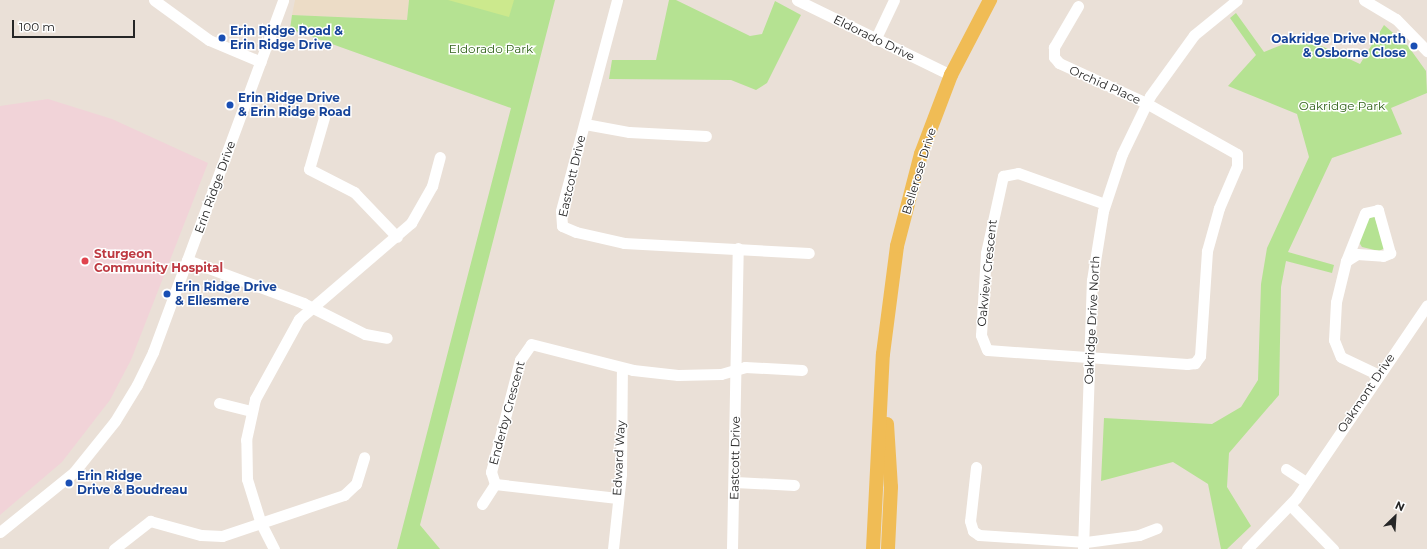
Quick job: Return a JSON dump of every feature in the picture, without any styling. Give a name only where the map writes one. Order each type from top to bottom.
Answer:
[{"type":"main road","name":"Bellerose Drive","points":[[873,549],[883,354],[897,246],[921,154],[951,75],[990,0]]},
{"type":"main road","name":"Bellerose Drive","points":[[883,354],[891,488],[888,549]]},
{"type":"street","points":[[154,0],[209,40],[261,62]]},
{"type":"street","name":"Erin Ridge Drive","points":[[0,532],[62,484],[115,421],[153,352],[283,0]]},
{"type":"street","name":"Eastcott Drive","points":[[617,0],[561,211],[560,222],[566,229],[624,243],[738,248],[809,254]]},
{"type":"street","name":"Eldorado Drive","points":[[797,0],[875,40],[951,75]]},
{"type":"street","points":[[875,40],[894,0]]},
{"type":"street","name":"Oakridge Drive North","points":[[1086,547],[1093,268],[1105,204],[1122,154],[1146,103],[1194,35],[1237,0]]},
{"type":"street","points":[[1364,0],[1396,19],[1427,51]]},
{"type":"street","name":"Orchid Place","points":[[1078,6],[1054,47],[1056,60],[1146,103]]},
{"type":"street","points":[[1090,359],[1186,364],[1195,363],[1200,356],[1207,251],[1238,158],[1229,146],[1146,103]]},
{"type":"street","points":[[325,114],[310,168],[354,192],[397,237]]},
{"type":"street","points":[[584,124],[629,132],[706,136]]},
{"type":"street","points":[[274,549],[261,524],[247,479],[246,440],[251,411],[279,351],[311,308],[397,237],[425,201],[440,157]]},
{"type":"street","name":"Oakview Crescent","points":[[1090,359],[996,353],[984,348],[981,335],[986,253],[999,185],[1007,173],[1018,173],[1105,204]]},
{"type":"street","points":[[1346,261],[1357,254],[1383,256],[1390,252],[1378,210],[1365,213],[1346,261],[1336,302],[1335,349],[1340,357],[1379,375]]},
{"type":"street","name":"Eastcott Drive","points":[[732,549],[735,482],[738,248]]},
{"type":"street","points":[[187,260],[311,308],[365,334],[387,338]]},
{"type":"street","name":"Oakmont Drive","points":[[1247,549],[1290,505],[1427,305]]},
{"type":"street","name":"Enderby Crescent","points":[[495,484],[491,472],[520,360],[530,340],[622,368],[698,376],[737,370],[802,370]]},
{"type":"street","name":"Edward Way","points":[[613,549],[618,498],[622,368]]},
{"type":"street","points":[[220,403],[251,411]]},
{"type":"street","points":[[114,549],[150,521],[209,536],[261,524],[344,495],[356,484],[364,457]]},
{"type":"street","points":[[976,467],[970,519],[976,534],[1086,547],[1139,535],[1157,528]]},
{"type":"street","points":[[1286,468],[1306,482]]},
{"type":"street","points":[[735,482],[794,485]]},
{"type":"street","points":[[482,504],[495,484],[618,498]]},
{"type":"street","points":[[1290,505],[1333,549]]},
{"type":"shaded area","points":[[295,0],[409,0],[407,20],[292,15]]},
{"type":"shaded area","name":"Sturgeon Community Hospital","points":[[48,99],[112,119],[208,163],[131,360],[110,400],[62,462],[0,515],[0,106]]},
{"type":"green space","name":"Eldorado Park","points":[[409,0],[555,0],[420,525],[440,549],[397,549],[511,108],[290,29],[292,15],[407,20]]},
{"type":"green space","points":[[448,0],[514,0],[509,17]]},
{"type":"green space","points":[[669,0],[676,0],[750,36],[762,34],[775,1],[801,15],[767,83],[756,90],[731,80],[609,79],[612,60],[656,60]]},
{"type":"green space","name":"Oakridge Park","points":[[1236,13],[1264,52],[1284,44],[1315,43],[1360,64],[1384,25],[1408,46],[1426,71],[1427,93],[1391,108],[1402,134],[1332,158],[1288,252],[1334,265],[1332,273],[1286,261],[1281,287],[1279,395],[1229,453],[1227,487],[1251,526],[1227,549],[1221,549],[1208,484],[1173,462],[1101,481],[1104,418],[1212,424],[1241,407],[1258,380],[1261,284],[1267,248],[1309,157],[1297,114],[1228,86],[1256,55],[1230,18]]},
{"type":"green space","points":[[1374,215],[1385,248],[1379,251],[1362,247],[1358,241],[1367,218]]},
{"type":"place","name":"Erin Ridge Road & Erin Ridge Drive","points":[[222,38]]},
{"type":"place","name":"Oakridge Drive North & Osborne Close","points":[[1414,46]]},
{"type":"place","name":"Erin Ridge Drive & Erin Ridge Road","points":[[230,105]]},
{"type":"place","name":"Sturgeon Community Hospital","points":[[85,261]]},
{"type":"place","name":"Erin Ridge Drive & Ellesmere","points":[[167,294]]},
{"type":"place","name":"Erin Ridge Drive & Boudreau","points":[[69,483]]}]
